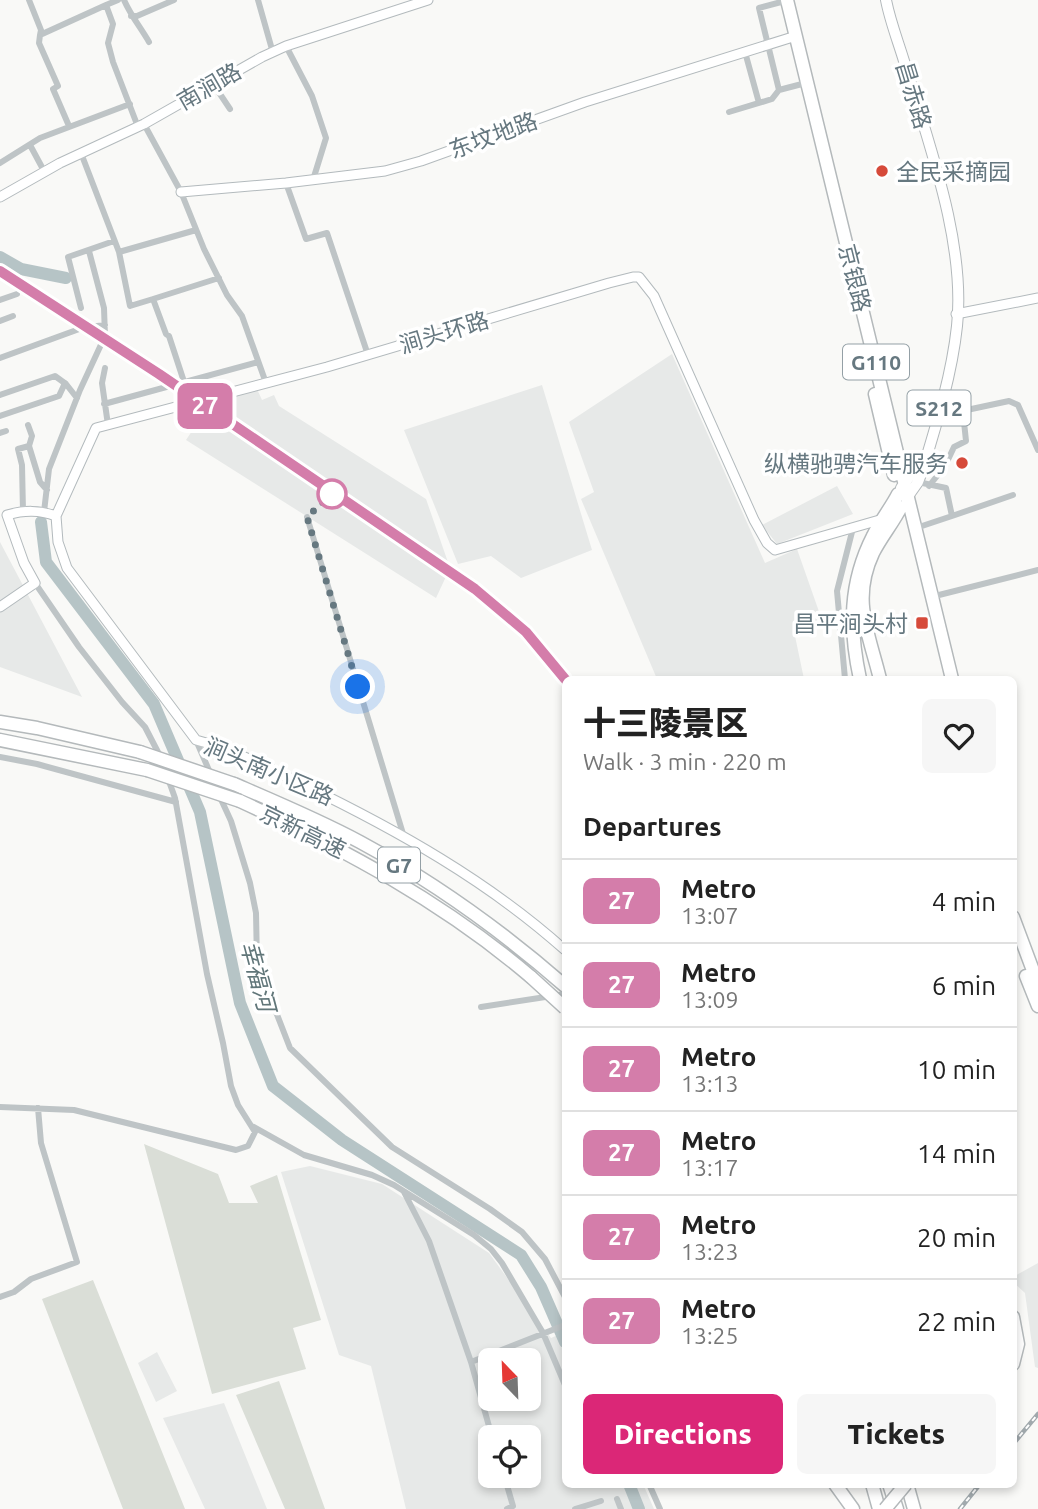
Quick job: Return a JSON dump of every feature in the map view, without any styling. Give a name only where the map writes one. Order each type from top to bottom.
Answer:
[{"type":"highway","name":"京银路","points":[[783,1],[840,227],[943,676]]},
{"type":"highway","name":"京银路","points":[[793,37],[802,84],[835,207]]},
{"type":"highway","name":"京银路","points":[[902,496],[914,528],[951,676]]},
{"type":"highway","points":[[860,676],[853,624],[855,584],[862,557],[883,519],[902,496]]},
{"type":"highway","points":[[879,676],[863,621],[862,589],[872,557],[902,496]]},
{"type":"highway","name":"京新高速","points":[[0,722],[140,752],[234,784],[335,830],[415,874],[476,914],[562,983]]},
{"type":"highway","name":"京新高速","points":[[0,740],[146,770],[240,801],[306,832],[407,886],[457,918],[562,1004]]},
{"type":"highway","points":[[1017,927],[1038,984]]},
{"type":"highway","points":[[1017,952],[1038,1006]]},
{"type":"highway","points":[[838,1488],[853,1509]]},
{"type":"highway","points":[[873,1488],[880,1509]]},
{"type":"highway","points":[[890,1488],[897,1509]]},
{"type":"highway","points":[[885,1509],[903,1488]]},
{"type":"highway","points":[[908,1488],[914,1509]]},
{"type":"main road","name":"昌赤路","points":[[886,0],[935,165],[950,228],[957,276],[957,324],[939,410],[918,482],[902,496]]},
{"type":"main road","name":"昌赤路","points":[[902,496],[922,457],[945,370],[956,314]]},
{"type":"street","points":[[29,0],[41,30],[39,43],[58,86],[53,89],[69,126]]},
{"type":"street","points":[[40,35],[118,0]]},
{"type":"street","points":[[124,0],[149,43]]},
{"type":"street","points":[[131,16],[174,0]]},
{"type":"street","points":[[258,0],[273,52]]},
{"type":"street","name":"南涧路","points":[[0,197],[44,171],[141,126],[248,63],[286,46],[428,0]]},
{"type":"street","points":[[779,90],[759,8],[783,1]]},
{"type":"street","points":[[106,5],[113,24],[108,43],[130,104],[181,192],[227,295],[242,316],[266,383]]},
{"type":"street","name":"东坟地路","points":[[181,192],[385,171],[421,161],[585,102],[793,37]]},
{"type":"street","points":[[286,46],[312,96],[326,138],[313,180]]},
{"type":"street","points":[[745,52],[759,103]]},
{"type":"street","points":[[729,112],[772,99],[779,90],[802,84]]},
{"type":"street","points":[[211,85],[230,108]]},
{"type":"street","points":[[0,163],[69,126],[130,104]]},
{"type":"street","points":[[30,145],[44,171]]},
{"type":"street","points":[[81,153],[120,252],[130,306],[219,278]]},
{"type":"street","points":[[286,183],[306,239],[327,233],[368,355]]},
{"type":"street","points":[[120,252],[196,230]]},
{"type":"street","points":[[81,308],[68,257],[114,241]]},
{"type":"street","points":[[44,512],[49,470],[77,397],[105,336],[104,308],[89,251]]},
{"type":"street","name":"涧头环路","points":[[108,425],[368,355],[633,276],[639,277],[654,296],[754,520],[767,543],[775,550],[883,519]]},
{"type":"street","points":[[0,300],[17,294]]},
{"type":"street","points":[[956,314],[1038,298]]},
{"type":"street","points":[[153,299],[191,403]]},
{"type":"street","points":[[0,321],[13,316]]},
{"type":"street","points":[[0,358],[82,328],[106,325]]},
{"type":"street","points":[[104,404],[258,362]]},
{"type":"street","points":[[104,368],[102,383],[108,425],[96,428],[56,516],[44,512],[4,512],[35,583],[79,647],[145,727],[160,756],[176,802],[207,974],[231,1086],[238,1105],[254,1127],[304,1155],[372,1175],[401,1189],[474,1235],[491,1249],[547,1332],[562,1376]]},
{"type":"street","points":[[0,395],[55,376],[77,397]]},
{"type":"street","points":[[0,416],[59,396],[65,383]]},
{"type":"street","points":[[939,410],[948,414],[1009,401],[1018,405],[1038,450]]},
{"type":"street","points":[[929,486],[945,466],[954,447],[966,441],[964,422]]},
{"type":"street","points":[[28,425],[32,436],[29,446],[40,482],[47,490]]},
{"type":"street","points":[[23,511],[22,465],[18,449],[29,446]]},
{"type":"street","points":[[918,482],[946,488],[952,516]]},
{"type":"street","points":[[914,528],[1013,495]]},
{"type":"street","name":"涧头南小区路","points":[[56,516],[58,542],[67,568],[196,740],[219,746],[265,766],[404,836],[483,884],[562,948]]},
{"type":"street","points":[[307,517],[404,836]]},
{"type":"street","points":[[845,676],[837,591],[853,528]]},
{"type":"street","points":[[932,597],[1038,570]]},
{"type":"street","points":[[0,607],[35,583]]},
{"type":"street","points":[[196,740],[240,847],[256,913],[257,963],[290,1048],[392,1147],[491,1209],[522,1232],[545,1259],[562,1291]]},
{"type":"street","points":[[0,757],[61,770],[176,802]]},
{"type":"street","points":[[481,1007],[562,994]]},
{"type":"street","points":[[0,1107],[86,1113],[236,1150],[248,1146],[253,1140],[254,1127]]},
{"type":"street","points":[[0,1297],[14,1292],[32,1279],[78,1262],[41,1143],[38,1108]]},
{"type":"street","points":[[401,1189],[429,1241],[471,1362],[489,1425]]},
{"type":"street","points":[[471,1362],[562,1326]]},
{"type":"street","points":[[507,1509],[513,1506],[508,1488]]},
{"type":"street","points":[[651,1488],[660,1509]]},
{"type":"street","points":[[617,1499],[621,1509]]},
{"type":"street","points":[[575,1509],[601,1500]]},
{"type":"shaded area","points":[[672,354],[765,563],[797,549],[823,623],[795,636],[803,676],[656,676],[581,499],[594,492],[569,422]]},
{"type":"shaded area","points":[[542,385],[592,550],[521,578],[491,556],[458,564],[404,430]]},
{"type":"shaded area","points":[[257,389],[262,400],[274,395],[279,406],[426,499],[450,568],[436,598],[186,440],[194,428],[188,407]]},
{"type":"shaded area","points":[[837,486],[853,514],[777,544],[762,525]]},
{"type":"shaded area","points":[[0,542],[82,697],[0,667]]},
{"type":"shaded area","points":[[144,1144],[218,1174],[229,1203],[258,1203],[250,1186],[277,1175],[321,1320],[293,1328],[306,1369],[212,1394]]},
{"type":"shaded area","points":[[310,1166],[382,1184],[489,1253],[551,1338],[562,1333],[562,1488],[645,1488],[654,1509],[406,1509],[371,1366],[339,1355],[281,1172]]},
{"type":"shaded area","points":[[1038,1263],[1038,1368],[1035,1367],[1025,1293],[1017,1286],[1017,1275]]},
{"type":"shaded area","points":[[93,1280],[185,1509],[123,1509],[42,1299]]},
{"type":"shaded area","points":[[157,1352],[177,1391],[156,1402],[138,1363]]},
{"type":"shaded area","points":[[279,1381],[325,1509],[285,1509],[236,1395]]},
{"type":"shaded area","points":[[224,1403],[267,1509],[205,1509],[163,1418]]},
{"type":"waterway","name":"幸福河","points":[[0,257],[21,269],[66,278]]},
{"type":"waterway","name":"幸福河","points":[[41,522],[46,562],[154,704],[200,812],[240,1003],[273,1086],[342,1140],[521,1255],[541,1287],[562,1335]]},
{"type":"waterway","name":"幸福河","points":[[631,1488],[639,1509]]},
{"type":"railway","points":[[1017,1439],[1038,1414]]},
{"type":"railway","points":[[960,1509],[977,1488]]},
{"type":"metro line","name":"27","points":[[0,271],[159,374],[475,589],[526,632],[563,676]]},
{"type":"place","name":"全民采摘园","points":[[882,171]]},
{"type":"place","name":"纵横驰骋汽车服务","points":[[962,463]]},
{"type":"place","name":"昌平涧头村","points":[[922,623]]},
{"type":"route","points":[[332,494],[307,517],[358,687]]}]
